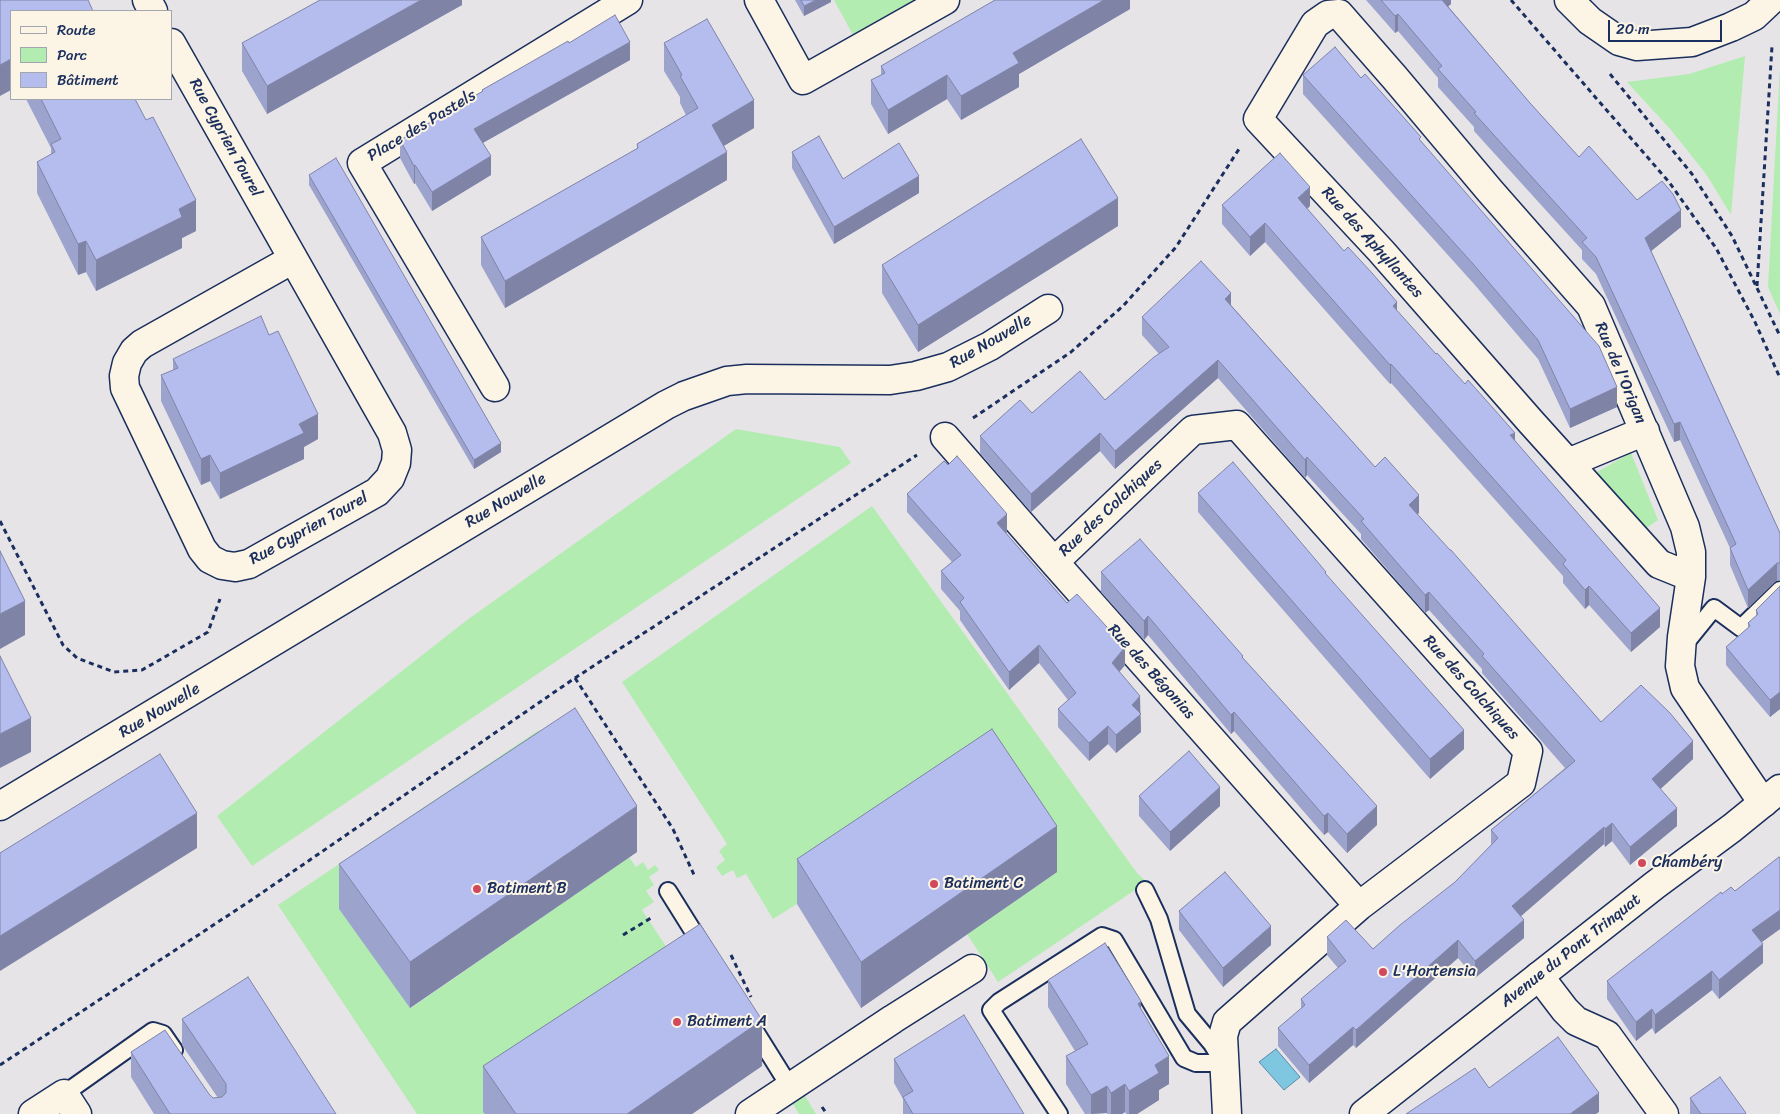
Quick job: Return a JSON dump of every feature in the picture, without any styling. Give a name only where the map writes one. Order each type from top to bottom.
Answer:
[{"type":"street","name":"Place des Pastels","points":[[494,387],[362,162],[627,0]]},
{"type":"street","points":[[758,0],[803,80],[944,0]]},
{"type":"street","points":[[1569,0],[1590,21],[1619,41],[1637,46],[1692,42],[1754,16],[1771,0]]},
{"type":"street","name":"Rue de l'Origan","points":[[1258,119],[1315,24],[1328,15],[1339,14],[1490,192],[1591,306],[1646,431],[1685,527],[1691,552],[1691,577],[1680,666],[1685,688],[1771,796]]},
{"type":"street","name":"Rue Cyprien Tourel","points":[[172,45],[392,433],[397,450],[396,463],[390,478],[377,492],[249,564],[235,567],[222,565]]},
{"type":"street","name":"Rue des Aphyllantes","points":[[1258,119],[1381,251],[1659,564],[1691,577]]},
{"type":"street","points":[[222,565],[210,559],[202,549],[125,388],[126,363],[134,351],[142,344],[293,259]]},
{"type":"street","name":"Rue Nouvelle","points":[[0,806],[666,405],[684,396],[727,381],[747,379],[890,380],[916,376],[948,367],[990,346],[1048,309]]},
{"type":"street","name":"Rue des Colchiques","points":[[1054,562],[1193,430],[1237,425],[1528,752],[1521,783],[1359,906],[1227,1022],[1223,1036],[1227,1114]]},
{"type":"street","points":[[1568,463],[1646,431]]},
{"type":"street","name":"Rue des Bégonias","points":[[945,437],[1359,906]]},
{"type":"street","name":"Avenue du Pont Trinquat","points":[[1364,1114],[1771,796]]},
{"type":"street","points":[[750,1114],[782,1104],[972,969]]},
{"type":"street","points":[[1539,976],[1565,1010],[1576,1021],[1607,1035],[1664,1114]]},
{"type":"street","points":[[33,1114],[70,1104]]},
{"type":"lane","points":[[1681,649],[1714,608],[1741,628],[1780,590]]},
{"type":"lane","points":[[1145,890],[1159,918],[1187,1014],[1212,1044],[1224,1063]]},
{"type":"lane","points":[[668,892],[712,961]]},
{"type":"lane","points":[[1059,1114],[991,1010],[999,1002],[1102,936],[1114,940],[1184,1058],[1196,1063],[1224,1063]]},
{"type":"lane","points":[[743,1012],[782,1104]]},
{"type":"lane","points":[[70,1104],[153,1031],[163,1034],[184,1066]]},
{"type":"path","points":[[1511,0],[1669,182],[1716,248],[1755,322],[1780,378]]},
{"type":"path","points":[[1758,287],[1772,45]]},
{"type":"path","points":[[1605,68],[1692,174],[1732,236],[1780,336]]},
{"type":"path","points":[[0,1065],[250,901],[575,678],[945,437],[1071,352],[1123,306],[1176,247],[1258,119]]},
{"type":"path","points":[[0,521],[63,645],[77,658],[114,672],[142,670],[208,632],[220,600],[222,565]]},
{"type":"path","points":[[623,935],[648,920]]},
{"type":"green space","points":[[834,0],[915,0],[853,35]]},
{"type":"green space","points":[[1745,56],[1731,215],[1706,174],[1671,130],[1627,82],[1689,74]]},
{"type":"green space","points":[[1780,67],[1780,314],[1768,287]]},
{"type":"green space","points":[[736,429],[840,447],[851,463],[252,866],[217,816],[467,620]]},
{"type":"green space","points":[[1631,453],[1658,520],[1645,529],[1595,473]]},
{"type":"green space","points":[[872,506],[1137,873],[1147,882],[998,982],[967,934],[1057,872],[811,895],[773,919],[746,874],[737,878],[733,870],[722,876],[716,867],[725,860],[719,851],[727,844],[622,682]]},
{"type":"green space","points":[[539,730],[560,764],[340,910],[411,1008],[629,857],[636,867],[643,862],[648,870],[655,865],[659,870],[649,877],[654,885],[646,891],[654,902],[642,910],[687,978],[485,1114],[417,1114],[278,905]]},
{"type":"green space","points":[[802,1091],[816,1114],[799,1114],[791,1101]]},
{"type":"water","points":[[1276,1049],[1300,1077],[1284,1090],[1259,1062]]},
{"type":"building","points":[[0,0],[88,0],[93,10],[10,10],[10,60],[0,65]]},
{"type":"building","points":[[320,0],[421,0],[267,86],[242,43]]},
{"type":"building","points":[[801,0],[816,0],[804,6]]},
{"type":"building","points":[[995,0],[1104,0],[1013,53],[1019,63],[961,96],[947,75],[888,110],[871,80],[885,73],[881,66]]},
{"type":"building","points":[[1381,0],[1442,0],[1579,157],[1589,146],[1637,200],[1662,181],[1673,194],[1681,210],[1645,238],[1780,533],[1780,563],[1777,563],[1748,590],[1730,548],[1736,544],[1680,422],[1674,424],[1596,257],[1582,242],[1587,238],[1474,113],[1476,112],[1438,69],[1442,66],[1398,14],[1395,16]]},
{"type":"building","points":[[615,15],[630,42],[474,129],[491,156],[432,192],[414,166],[400,140],[482,90],[568,41],[569,43]]},
{"type":"building","points":[[707,19],[754,100],[712,125],[727,152],[505,281],[481,237],[638,148],[637,144],[698,108],[664,43]]},
{"type":"building","points":[[1335,47],[1361,78],[1365,74],[1421,137],[1419,139],[1599,346],[1617,387],[1570,409],[1538,340],[1474,265],[1303,75]]},
{"type":"building","points":[[42,100],[136,100],[146,120],[153,117],[196,200],[179,209],[182,217],[96,260],[86,241],[78,244],[37,162],[55,152],[51,144],[61,139]]},
{"type":"building","points":[[819,136],[843,179],[899,143],[919,176],[834,227],[792,152]]},
{"type":"building","points":[[1081,139],[1118,198],[918,325],[882,265]]},
{"type":"building","points":[[1280,153],[1310,187],[1298,198],[1344,251],[1348,247],[1372,273],[1397,302],[1393,306],[1436,354],[1465,384],[1468,380],[1493,408],[1515,433],[1510,435],[1660,608],[1631,633],[1589,586],[1585,590],[1563,564],[1566,560],[1265,223],[1250,237],[1222,205]]},
{"type":"building","points":[[336,158],[501,443],[474,460],[309,175]]},
{"type":"building","points":[[1201,261],[1231,293],[1225,299],[1375,467],[1385,457],[1419,495],[1409,505],[1451,550],[1601,722],[1641,685],[1670,713],[1693,741],[1652,779],[1677,808],[1630,847],[1612,823],[1605,829],[1604,827],[1512,906],[1524,920],[1475,961],[1458,940],[1356,1030],[1353,1027],[1309,1065],[1278,1028],[1305,1005],[1301,999],[1346,961],[1327,937],[1346,920],[1373,949],[1400,925],[1455,882],[1498,838],[1491,830],[1575,761],[1482,656],[1484,654],[1429,592],[1425,595],[1361,521],[1364,519],[1307,457],[1305,460],[1218,360],[1115,451],[1100,433],[1031,494],[980,436],[1020,400],[1032,413],[1080,371],[1105,400],[1154,357],[1169,347],[1142,317]]},
{"type":"building","points":[[261,316],[269,335],[278,331],[318,414],[299,424],[304,433],[220,473],[210,455],[201,459],[161,375],[178,368],[173,359]]},
{"type":"building","points":[[957,456],[1007,514],[997,523],[1067,603],[1077,594],[1125,647],[1112,663],[1140,696],[1132,705],[1141,714],[1116,735],[1108,726],[1089,743],[1058,709],[1076,693],[1039,645],[1009,672],[960,602],[964,598],[941,571],[961,555],[907,494],[944,461],[948,465]]},
{"type":"building","points":[[1233,462],[1325,573],[1464,730],[1430,759],[1198,493]]},
{"type":"building","points":[[1140,539],[1242,657],[1377,806],[1347,834],[1328,813],[1324,816],[1234,712],[1231,715],[1148,616],[1144,621],[1101,572]]},
{"type":"building","points":[[0,551],[25,601],[0,614]]},
{"type":"building","points":[[1780,586],[1780,692],[1770,700],[1726,647],[1750,626],[1748,623],[1758,614],[1756,610]]},
{"type":"building","points":[[0,656],[31,718],[0,734]]},
{"type":"building","name":"Batiment B","points":[[575,708],[637,806],[410,962],[339,864]]},
{"type":"building","name":"Batiment C","points":[[992,729],[1057,826],[861,962],[797,859]]},
{"type":"building","points":[[1189,751],[1220,787],[1170,832],[1139,796]]},
{"type":"building","points":[[160,754],[197,813],[0,936],[0,853]]},
{"type":"building","points":[[1779,857],[1780,910],[1752,930],[1763,944],[1719,980],[1712,971],[1655,1015],[1652,1009],[1636,1022],[1607,981],[1721,892],[1722,894],[1731,887],[1735,891]]},
{"type":"building","points":[[1225,872],[1271,926],[1223,968],[1179,911]]},
{"type":"building","points":[[700,924],[762,1020],[627,1114],[516,1114],[483,1066]]},
{"type":"building","points":[[1105,943],[1141,1001],[1138,1004],[1169,1056],[1155,1065],[1159,1073],[1129,1091],[1125,1084],[1111,1093],[1107,1086],[1091,1095],[1066,1056],[1088,1044],[1048,980]]},
{"type":"building","points":[[248,977],[336,1114],[170,1114],[131,1052],[165,1030],[209,1094],[213,1098],[222,1097],[226,1093],[226,1084],[182,1019]]},
{"type":"building","points":[[964,1015],[1024,1114],[913,1114],[903,1097],[913,1091],[894,1059]]},
{"type":"building","points":[[1558,1037],[1599,1093],[1570,1114],[1406,1114],[1475,1068],[1489,1088]]},
{"type":"building","points":[[1720,1077],[1746,1113],[1701,1114],[1690,1098]]},
{"type":"place","name":"Chambéry","points":[[1642,863]]},
{"type":"place","name":"Batiment C","points":[[934,884]]},
{"type":"place","name":"Batiment B","points":[[477,889]]},
{"type":"place","name":"L'Hortensia","points":[[1383,972]]},
{"type":"place","name":"Batiment A","points":[[677,1022]]}]
